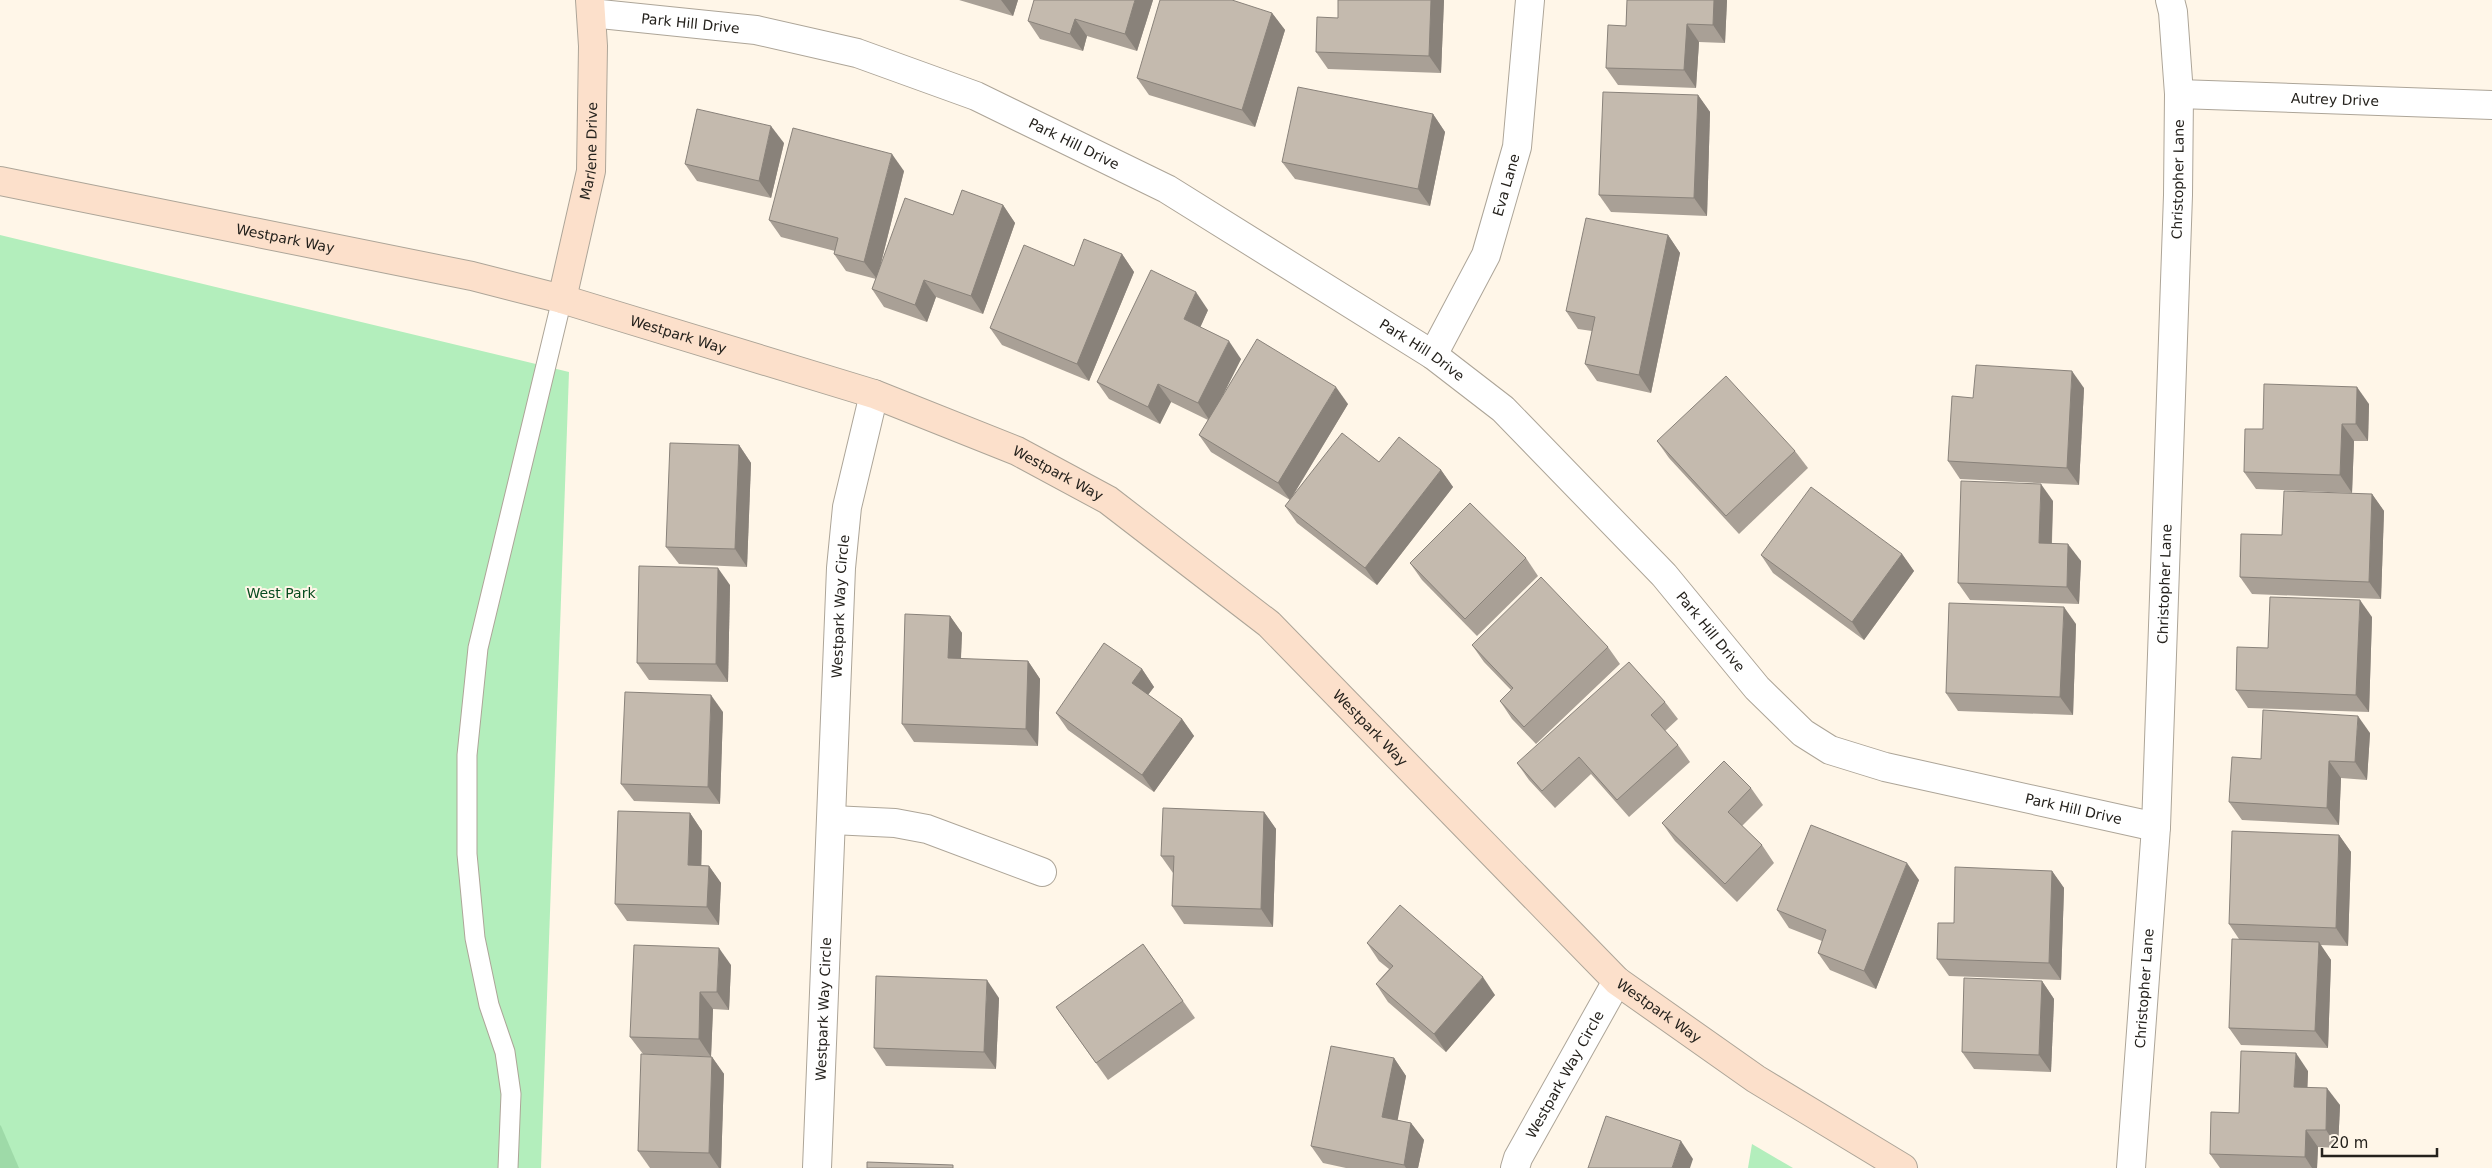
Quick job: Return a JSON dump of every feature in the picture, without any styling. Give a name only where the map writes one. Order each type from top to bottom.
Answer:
[{"type":"main road","name":"Marlene Drive","points":[[562,299],[591,171],[593,46],[590,6]]},
{"type":"main road","name":"Westpark Way","points":[[0,181],[472,276],[562,299],[874,394],[1017,451],[1108,500],[1269,624],[1617,981],[1756,1079],[1903,1168]]},
{"type":"street","name":"Eva Lane","points":[[1433,355],[1486,255],[1517,147],[1530,0]]},
{"type":"street","name":"Christopher Lane","points":[[2131,1168],[2156,828],[2178,195],[2179,94],[2173,12],[2170,0]]},
{"type":"street","name":"Park Hill Drive","points":[[590,6],[756,30],[857,53],[976,96],[1167,189],[1433,355],[1503,409],[1664,575],[1757,688],[1803,733],[1830,750],[1885,767],[2156,828]]},
{"type":"street","name":"Autrey Drive","points":[[2179,94],[2492,105]]},
{"type":"street","name":"Westpark Way Circle","points":[[817,1168],[841,568],[847,507],[874,394]]},
{"type":"street","points":[[832,820],[895,822],[926,829],[1042,872]]},
{"type":"street","name":"Westpark Way Circle","points":[[1515,1168],[1518,1158],[1617,981]]},
{"type":"lane","points":[[508,1168],[511,1094],[506,1052],[489,1005],[475,938],[467,854],[467,755],[478,648],[562,299]]},
{"type":"green space","name":"West Park","points":[[0,235],[569,372],[541,1168],[0,1168]]},
{"type":"green space","points":[[1,1126],[19,1168],[0,1168]]},
{"type":"green space","points":[[1752,1144],[1793,1168],[1748,1168]]},
{"type":"building","points":[[1034,0],[1135,0],[1125,34],[1075,19],[1070,34],[1028,21]]},
{"type":"building","points":[[1160,0],[1232,0],[1272,13],[1242,110],[1137,78]]},
{"type":"building","points":[[1338,0],[1431,0],[1429,56],[1316,52],[1317,17],[1338,18]]},
{"type":"building","points":[[1627,0],[1714,0],[1713,25],[1687,24],[1684,70],[1606,68],[1608,25],[1626,26]]},
{"type":"building","points":[[1298,87],[1433,114],[1418,189],[1282,162]]},
{"type":"building","points":[[1603,92],[1698,95],[1694,198],[1599,195]]},
{"type":"building","points":[[697,109],[771,126],[759,181],[685,164]]},
{"type":"building","points":[[793,128],[892,154],[864,262],[834,254],[838,238],[769,220]]},
{"type":"building","points":[[962,190],[1003,205],[971,296],[924,280],[915,305],[872,289],[905,198],[953,215]]},
{"type":"building","points":[[1586,218],[1668,235],[1639,375],[1585,364],[1595,317],[1566,311]]},
{"type":"building","points":[[1084,239],[1122,254],[1077,364],[990,328],[1024,245],[1074,266]]},
{"type":"building","points":[[1151,270],[1196,292],[1184,319],[1229,341],[1198,403],[1158,384],[1148,407],[1097,382]]},
{"type":"building","points":[[1257,339],[1336,387],[1278,483],[1199,435]]},
{"type":"building","points":[[1976,365],[2072,371],[2067,468],[1948,461],[1952,396],[1973,398]]},
{"type":"building","points":[[1726,376],[1795,451],[1726,516],[1657,441]]},
{"type":"building","points":[[2264,384],[2357,387],[2356,424],[2342,424],[2340,475],[2244,472],[2245,429],[2263,429]]},
{"type":"building","points":[[1342,433],[1379,462],[1399,437],[1441,470],[1365,568],[1285,506]]},
{"type":"building","points":[[670,443],[739,445],[735,549],[666,547]]},
{"type":"building","points":[[1961,481],[2041,484],[2039,543],[2068,544],[2067,587],[1958,583]]},
{"type":"building","points":[[1811,487],[1902,554],[1852,622],[1761,555]]},
{"type":"building","points":[[2284,491],[2372,494],[2369,582],[2240,577],[2241,534],[2282,535]]},
{"type":"building","points":[[1470,503],[1526,558],[1465,619],[1410,563]]},
{"type":"building","points":[[639,566],[718,568],[716,664],[637,663]]},
{"type":"building","points":[[1541,577],[1608,647],[1524,727],[1500,701],[1513,688],[1472,645]]},
{"type":"building","points":[[2270,597],[2360,600],[2356,695],[2236,690],[2237,647],[2268,648]]},
{"type":"building","points":[[1949,603],[2064,607],[2060,697],[1946,693]]},
{"type":"building","points":[[905,614],[950,616],[948,658],[1028,661],[1026,729],[902,724]]},
{"type":"building","points":[[1104,643],[1142,669],[1132,683],[1182,719],[1142,775],[1056,713]]},
{"type":"building","points":[[1629,662],[1665,702],[1651,715],[1678,745],[1617,800],[1579,757],[1542,791],[1517,763]]},
{"type":"building","points":[[625,692],[711,695],[708,787],[621,784]]},
{"type":"building","points":[[2263,710],[2358,716],[2355,762],[2329,761],[2327,808],[2229,802],[2232,757],[2261,759]]},
{"type":"building","points":[[1724,761],[1751,788],[1728,812],[1762,845],[1725,884],[1662,823]]},
{"type":"building","points":[[1163,808],[1264,812],[1261,909],[1172,906],[1174,856],[1161,856]]},
{"type":"building","points":[[618,811],[690,813],[688,865],[709,866],[707,907],[615,904]]},
{"type":"building","points":[[1811,825],[1907,863],[1864,971],[1818,953],[1826,930],[1777,910]]},
{"type":"building","points":[[2232,831],[2339,835],[2336,928],[2229,924]]},
{"type":"building","points":[[1955,867],[2052,871],[2049,963],[1937,959],[1938,923],[1954,923]]},
{"type":"building","points":[[1400,905],[1483,977],[1434,1034],[1376,984],[1393,966],[1367,943]]},
{"type":"building","points":[[2232,939],[2319,942],[2315,1031],[2229,1028]]},
{"type":"building","points":[[1143,944],[1183,1001],[1096,1063],[1056,1007]]},
{"type":"building","points":[[634,945],[719,948],[717,992],[700,992],[699,1039],[630,1037]]},
{"type":"building","points":[[876,976],[987,980],[984,1052],[874,1048]]},
{"type":"building","points":[[1964,978],[2042,981],[2039,1055],[1962,1052]]},
{"type":"building","points":[[1331,1046],[1394,1058],[1382,1117],[1411,1123],[1404,1165],[1311,1146]]},
{"type":"building","points":[[2241,1051],[2296,1053],[2294,1087],[2327,1088],[2326,1130],[2306,1130],[2305,1157],[2210,1154],[2211,1112],[2239,1113]]},
{"type":"building","points":[[641,1054],[712,1057],[709,1153],[638,1151]]},
{"type":"building","points":[[1606,1116],[1681,1141],[1672,1168],[1588,1168]]},
{"type":"building","points":[[867,1162],[953,1165],[953,1168],[867,1168]]}]
